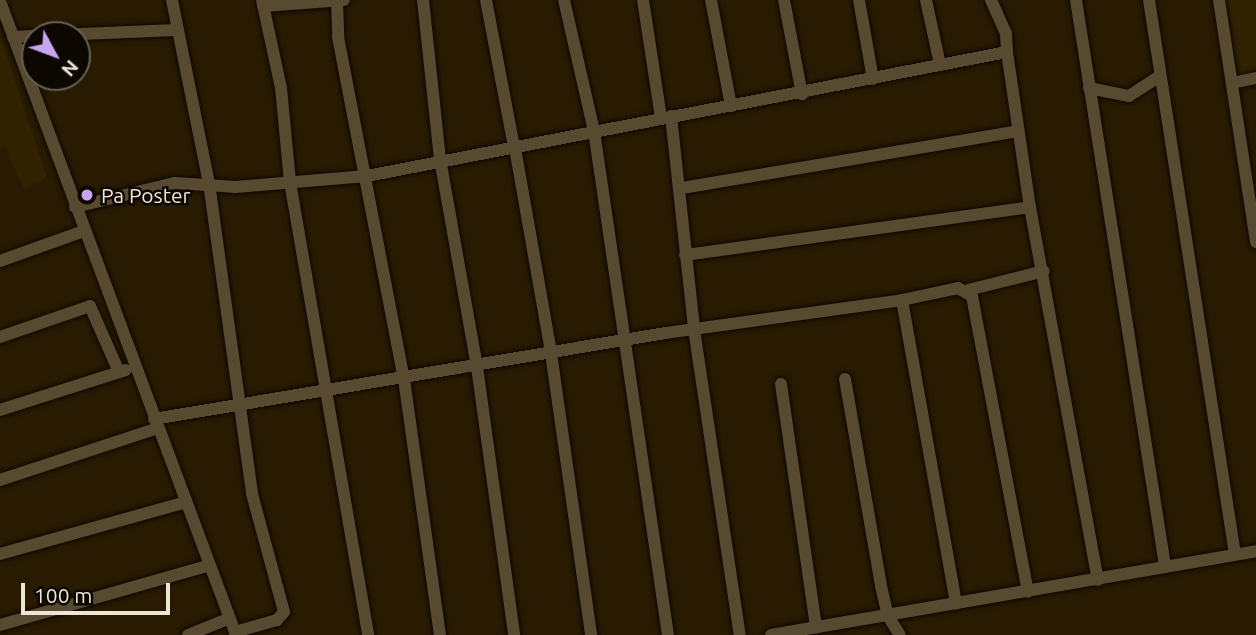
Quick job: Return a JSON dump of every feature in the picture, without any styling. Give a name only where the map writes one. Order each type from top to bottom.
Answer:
[{"type":"street","points":[[0,1],[83,231],[236,634],[277,620],[284,612],[252,494],[237,406],[209,183],[172,0]]},
{"type":"street","points":[[368,635],[290,181],[281,88],[263,3],[340,0],[338,37],[367,176],[404,379],[440,635]]},
{"type":"street","points":[[423,0],[440,159],[477,367],[514,635]]},
{"type":"street","points":[[486,0],[551,353],[592,635]]},
{"type":"street","points":[[564,0],[594,131],[668,635]]},
{"type":"street","points":[[643,0],[682,188],[685,256],[694,329],[740,635]]},
{"type":"street","points":[[711,0],[731,106]]},
{"type":"street","points":[[784,0],[802,94]]},
{"type":"street","points":[[859,0],[873,79]]},
{"type":"street","points":[[926,0],[940,64]]},
{"type":"street","points":[[991,0],[1006,33],[1030,207],[1044,271],[1098,580]]},
{"type":"street","points":[[1076,0],[1089,88],[1121,261],[1166,566]]},
{"type":"street","points":[[1149,0],[1235,554]]},
{"type":"street","points":[[1219,0],[1256,242]]},
{"type":"street","points":[[91,34],[176,30]]},
{"type":"street","points":[[13,37],[21,37]]},
{"type":"street","points":[[75,207],[175,183],[209,183],[236,187],[367,176],[440,159],[514,148],[666,117],[802,94],[1007,52]]},
{"type":"street","points":[[1089,88],[1129,96],[1160,76]]},
{"type":"street","points":[[1232,83],[1256,78]]},
{"type":"street","points":[[682,188],[1018,131]]},
{"type":"street","points":[[685,256],[1030,207]]},
{"type":"street","points":[[0,261],[83,231]]},
{"type":"street","points":[[0,480],[156,423],[237,406],[326,393],[404,379],[436,370],[477,367],[624,340],[902,300],[958,288],[968,290],[1044,271]]},
{"type":"street","points":[[968,290],[981,331],[1028,593]]},
{"type":"street","points":[[902,300],[956,603]]},
{"type":"street","points":[[0,337],[90,306],[119,372]]},
{"type":"street","points":[[0,410],[136,368]]},
{"type":"street","points":[[845,379],[888,616],[900,635]]},
{"type":"street","points":[[781,384],[816,628]]},
{"type":"street","points":[[0,554],[186,502]]},
{"type":"street","points":[[771,635],[1028,593],[1256,551]]},
{"type":"street","points":[[0,625],[210,565]]},
{"type":"street","points":[[188,635],[230,618]]},
{"type":"shaded area","points":[[1226,0],[1256,0],[1256,73],[1239,76]]},
{"type":"shaded area","points":[[0,35],[47,178],[24,189],[5,146],[0,148]]},
{"type":"place","name":"Pa Poster","points":[[87,195]]}]
